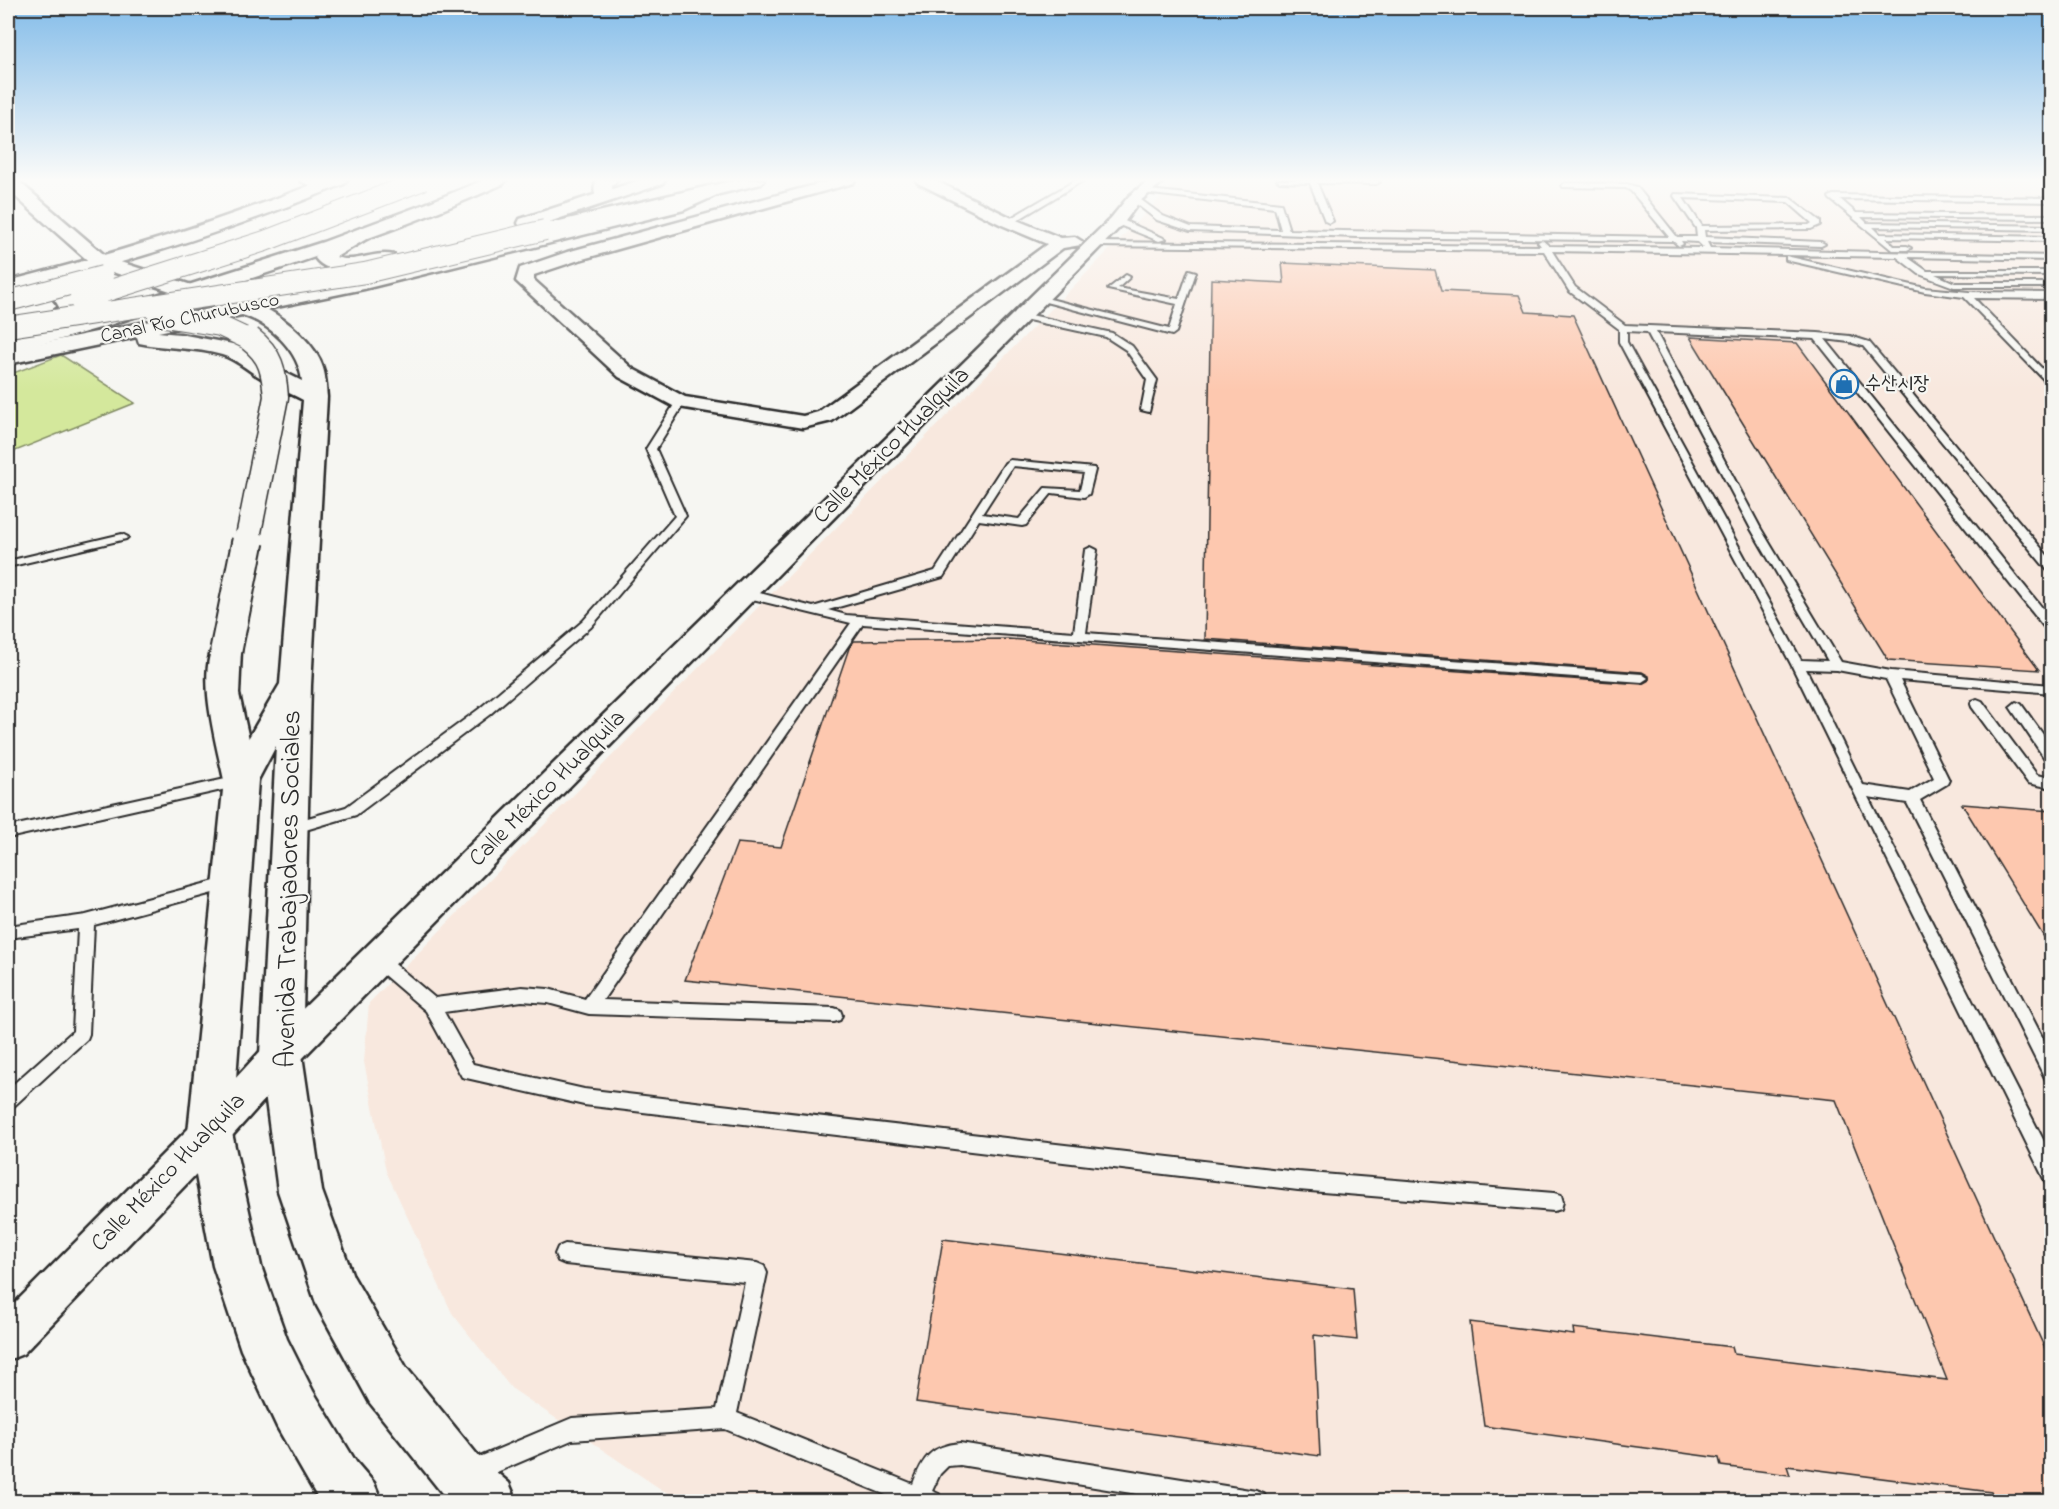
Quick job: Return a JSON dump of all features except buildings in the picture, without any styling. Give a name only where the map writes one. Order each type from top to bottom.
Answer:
[{"type":"main road","name":"Avenida Trabajadores Sociales","points":[[88,250],[101,262],[189,292],[242,307],[274,322],[298,344],[312,368],[315,397],[295,685],[281,1055],[300,1191],[334,1289],[388,1385],[476,1489]]},
{"type":"main road","points":[[8,287],[137,250]]},
{"type":"main road","points":[[8,301],[186,250]]},
{"type":"main road","points":[[8,320],[130,285],[236,250]]},
{"type":"main road","points":[[8,345],[75,328],[312,250]]},
{"type":"main road","points":[[331,250],[325,258],[334,263],[347,264],[424,250]]},
{"type":"main road","points":[[8,327],[365,273],[468,250]]},
{"type":"main road","name":"Canal Río Churubusco","points":[[8,357],[364,283],[484,250]]},
{"type":"main road","points":[[8,287],[55,288],[63,292],[70,308],[50,324],[8,338]]},
{"type":"main road","points":[[108,313],[168,316],[228,329],[244,336],[262,349],[273,368],[276,397],[226,650],[223,694],[241,780]]},
{"type":"main road","points":[[90,340],[162,338],[230,350],[248,358],[266,372],[315,397]]},
{"type":"main road","name":"Avenida Trabajadores Sociales","points":[[295,685],[241,780],[210,1133],[237,1266],[266,1350],[295,1409],[337,1480],[355,1502]]},
{"type":"street","points":[[567,250],[573,256]]},
{"type":"street","points":[[593,250],[526,272],[525,281],[626,373],[680,402],[802,422],[825,417],[1049,250]]},
{"type":"street","name":"Calle México Hualquila","points":[[8,1339],[210,1133],[281,1055],[1087,250]]},
{"type":"lane","points":[[1548,250],[1572,289],[1623,328],[1818,336],[1850,339],[1866,344],[2052,569]]},
{"type":"lane","points":[[1731,250],[2052,258]]},
{"type":"lane","points":[[1894,250],[1922,272],[1954,285],[1969,295],[2052,385]]},
{"type":"lane","points":[[1758,251],[1925,290],[1969,295],[2052,296]]},
{"type":"lane","points":[[1911,265],[2052,266]]},
{"type":"lane","points":[[1030,307],[1172,332],[1192,272]]},
{"type":"lane","points":[[1922,272],[2052,273]]},
{"type":"lane","points":[[1126,277],[1112,289],[1182,302]]},
{"type":"lane","points":[[1954,285],[2052,285]]},
{"type":"lane","points":[[1030,307],[1109,335],[1129,348],[1152,380],[1146,410]]},
{"type":"lane","points":[[1623,328],[1623,342],[1797,664],[1857,790],[2052,1177]]},
{"type":"lane","points":[[1651,330],[1756,529],[1837,666]]},
{"type":"lane","points":[[1818,336],[2052,629]]},
{"type":"lane","points":[[290,828],[351,811],[484,712],[587,624],[681,516],[651,449],[680,402]]},
{"type":"lane","points":[[813,611],[939,574],[1010,463],[1090,470],[1084,494],[1049,490],[1022,523],[977,517]]},
{"type":"lane","points":[[8,564],[122,537]]},
{"type":"lane","points":[[1079,637],[1091,549]]},
{"type":"lane","points":[[744,593],[846,619],[1642,678]]},
{"type":"lane","points":[[589,1007],[860,620]]},
{"type":"lane","points":[[1797,664],[1837,666],[1891,675],[2049,691]]},
{"type":"lane","points":[[1857,790],[1911,798],[1942,780],[1891,675]]},
{"type":"lane","points":[[1977,704],[2033,779],[2052,783]]},
{"type":"lane","points":[[2016,707],[2052,758]]},
{"type":"lane","points":[[8,833],[241,780]]},
{"type":"lane","points":[[1911,798],[2052,1074]]},
{"type":"lane","points":[[8,932],[87,921],[232,882]]},
{"type":"lane","points":[[8,1100],[81,1034],[87,921]]},
{"type":"lane","points":[[377,959],[432,1006],[468,1071],[584,1097],[1298,1181],[1554,1202]]},
{"type":"lane","points":[[432,1006],[522,994],[548,996],[589,1007],[834,1015]]},
{"type":"lane","points":[[565,1254],[757,1273],[725,1419]]},
{"type":"lane","points":[[476,1489],[572,1429],[725,1419],[925,1499],[933,1463],[946,1454],[960,1454],[1256,1502]]},
{"type":"shaded area","points":[[1109,250],[2051,250],[2051,1501],[686,1501],[662,1490],[511,1388],[452,1313],[386,1171],[364,1062],[369,1003]]},
{"type":"green space","points":[[61,355],[135,403],[8,454],[8,375]]},
{"type":"place","name":"수산시장","points":[[1844,384]]}]
